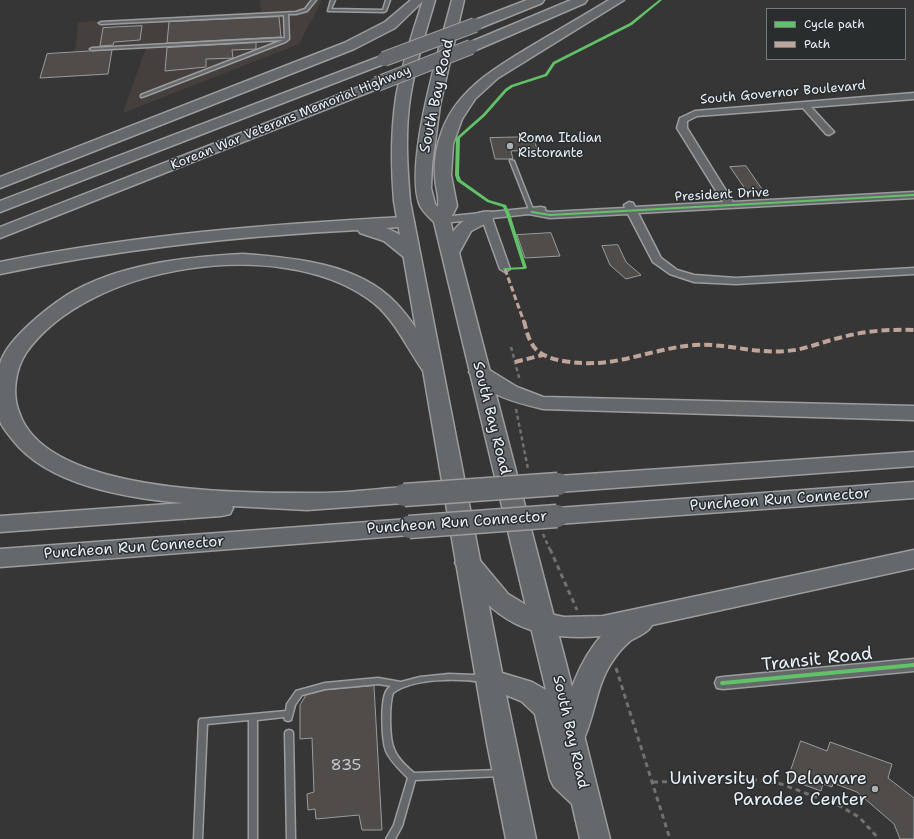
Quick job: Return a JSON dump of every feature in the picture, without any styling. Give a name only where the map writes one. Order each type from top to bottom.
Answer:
[{"type":"highway","points":[[0,183],[349,46],[390,25],[418,0]]},
{"type":"highway","name":"South Bay Road","points":[[429,0],[412,59],[401,118],[400,181],[405,222],[431,368],[507,773],[521,839]]},
{"type":"highway","name":"South Bay Road","points":[[458,0],[431,117],[423,165],[423,184],[427,204],[442,220],[595,839]]},
{"type":"highway","name":"Korean War Veterans Memorial Highway","points":[[0,207],[538,0]]},
{"type":"highway","name":"Korean War Veterans Memorial Highway","points":[[0,233],[377,84],[582,0]]},
{"type":"highway","points":[[0,268],[77,252],[156,240],[243,231],[442,220],[448,206],[443,177],[443,160],[450,127],[454,117],[470,96],[479,86],[504,68],[618,0]]},
{"type":"highway","points":[[450,254],[464,228],[486,216]]},
{"type":"highway","points":[[313,227],[365,229],[382,232],[395,238],[411,254]]},
{"type":"highway","points":[[322,501],[202,496],[166,492],[120,485],[77,473],[41,455],[15,430],[7,414],[4,401],[6,373],[12,359],[29,335],[60,309],[96,289],[130,276],[155,269],[196,262],[242,259],[275,261],[314,268],[334,274],[367,289],[380,298],[401,321],[431,368]]},
{"type":"highway","points":[[479,372],[498,386],[517,397],[543,403],[914,413]]},
{"type":"highway","name":"Puncheon Run Connector","points":[[0,524],[914,459]]},
{"type":"highway","name":"Puncheon Run Connector","points":[[0,558],[409,527],[550,522],[914,490]]},
{"type":"highway","points":[[468,563],[503,605],[522,617],[543,625],[587,628],[603,626],[914,559]]},
{"type":"highway","points":[[571,737],[589,678],[610,644],[620,635],[658,614]]},
{"type":"highway","points":[[490,681],[522,689],[543,702],[548,711],[564,779],[586,799]]},
{"type":"street","name":"South Governor Boulevard","points":[[730,205],[682,128],[683,120],[695,114],[914,96]]},
{"type":"street","points":[[804,104],[829,132]]},
{"type":"street","name":"President Drive","points":[[442,220],[532,212],[550,215],[630,207],[730,205],[914,195]]},
{"type":"street","points":[[630,207],[657,260],[667,268],[690,278],[719,282],[914,271]]},
{"type":"street","points":[[486,216],[504,269]]},
{"type":"street","name":"Transit Road","points":[[723,684],[914,665]]},
{"type":"lane","points":[[101,23],[286,14],[306,10],[314,0]]},
{"type":"lane","points":[[333,0],[329,10],[384,11],[388,0]]},
{"type":"lane","points":[[286,14],[287,39]]},
{"type":"lane","points":[[92,49],[287,39]]},
{"type":"lane","points":[[142,96],[278,44],[287,39]]},
{"type":"lane","points":[[512,161],[532,212]]},
{"type":"lane","points":[[198,839],[203,722],[253,717],[288,716],[290,704],[299,693],[325,686],[378,681],[399,684],[459,677],[475,677],[490,681]]},
{"type":"lane","points":[[399,684],[390,691],[386,702],[389,749],[412,777]]},
{"type":"lane","points":[[253,717],[253,839]]},
{"type":"lane","points":[[289,733],[291,839]]},
{"type":"lane","points":[[412,777],[507,773]]},
{"type":"lane","points":[[390,839],[398,826],[412,777]]},
{"type":"path","points":[[511,347],[521,382],[515,405],[529,476]]},
{"type":"path","points":[[550,522],[568,593],[587,628]]},
{"type":"path","points":[[605,652],[618,672],[670,839]]},
{"type":"path","points":[[652,782],[759,780],[781,784],[840,806],[859,817],[879,839]]},
{"type":"shaded area","points":[[260,0],[322,0],[299,44],[123,113],[146,48],[75,52],[78,22],[261,12]]},
{"type":"building","points":[[279,17],[281,37],[167,43],[169,22]]},
{"type":"building","points":[[142,26],[140,40],[114,42],[113,45],[100,46],[103,28]]},
{"type":"building","points":[[256,43],[256,49],[232,50],[233,58],[206,59],[206,67],[165,71],[167,48]]},
{"type":"building","points":[[112,50],[108,74],[40,78],[47,54]]},
{"type":"building","points":[[534,137],[537,150],[511,151],[513,159],[495,159],[490,138]]},
{"type":"building","points":[[746,166],[764,192],[748,193],[730,167]]},
{"type":"building","points":[[551,233],[560,256],[525,258],[517,235]]},
{"type":"building","points":[[618,245],[626,262],[641,275],[626,279],[610,265],[602,246]]},
{"type":"building","points":[[374,686],[382,830],[362,830],[359,815],[316,819],[315,809],[308,810],[307,794],[314,792],[312,738],[300,739],[300,705],[306,695],[325,690]]},
{"type":"building","name":"University of Delaware Paradee Center","points":[[801,741],[827,751],[830,742],[892,764],[888,778],[914,798],[914,839],[900,839],[894,824],[857,792],[833,783],[832,787],[823,784],[821,791],[788,779]]},
{"type":"marked path","points":[[505,269],[532,344],[535,348],[545,356],[553,359],[581,364],[615,362],[678,347],[696,345],[722,346],[773,352],[798,350],[830,340],[861,333],[882,330],[914,330]]},
{"type":"marked path","points":[[515,362],[543,355]]},
{"type":"cycle path","points":[[505,269],[525,268],[508,214],[505,206],[488,201],[459,181],[457,175],[458,138],[484,115],[506,90],[512,86],[546,75],[554,63],[631,24],[661,0]]},
{"type":"cycle path","points":[[532,212],[550,215],[914,195]]},
{"type":"cycle path","points":[[723,683],[914,665]]},
{"type":"place","name":"Roma Italian Ristorante","points":[[510,146]]},
{"type":"place","name":"University of Delaware Paradee Center","points":[[875,789]]}]
